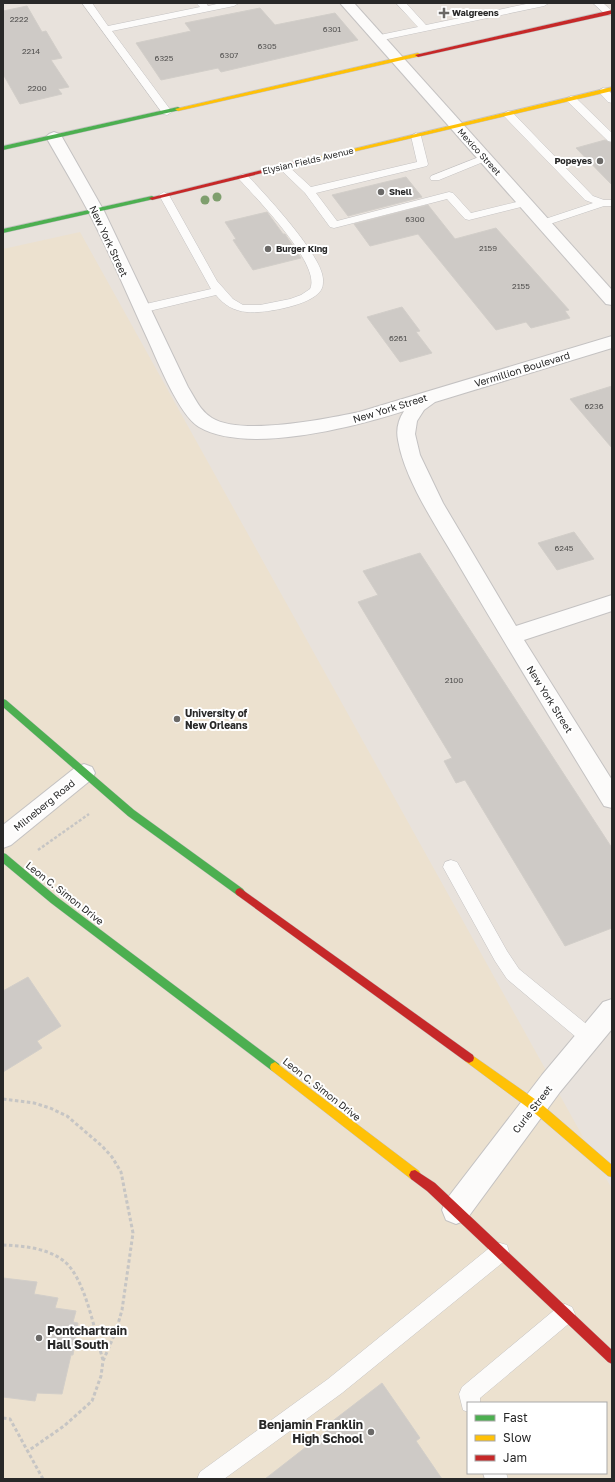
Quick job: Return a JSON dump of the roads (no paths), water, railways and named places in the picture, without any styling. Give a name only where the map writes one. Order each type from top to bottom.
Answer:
[{"type":"main road","points":[[3,148],[610,13]]},
{"type":"main road","name":"Elysian Fields Avenue","points":[[3,231],[96,212],[608,90]]},
{"type":"main road","points":[[3,702],[131,813],[534,1106],[612,1172]]},
{"type":"main road","name":"Leon C. Simon Drive","points":[[3,857],[54,900],[242,1041],[431,1187],[612,1358]]},
{"type":"street","name":"Mexico Street","points":[[347,3],[612,300]]},
{"type":"street","name":"New York Street","points":[[54,137],[96,212],[179,387],[195,414],[206,423],[223,429],[249,432],[316,427],[361,418],[432,396]]},
{"type":"street","name":"Vermillion Boulevard","points":[[432,396],[612,342]]},
{"type":"street","name":"New York Street","points":[[432,396],[419,403],[408,417],[407,440],[423,483],[511,636],[612,799]]},
{"type":"street","points":[[511,636],[612,603]]},
{"type":"street","name":"Milneberg Road","points":[[3,838],[84,773]]},
{"type":"street","name":"Curie Street","points":[[456,1210],[534,1106],[612,1010]]},
{"type":"lane","points":[[87,3],[167,112]]},
{"type":"lane","points":[[106,30],[203,6],[234,3]]},
{"type":"lane","points":[[401,3],[424,28]]},
{"type":"lane","points":[[378,38],[544,3]]},
{"type":"lane","points":[[598,3],[610,13]]},
{"type":"lane","points":[[608,90],[612,100]]},
{"type":"lane","points":[[571,99],[612,139]]},
{"type":"lane","points":[[508,114],[589,198],[607,203]]},
{"type":"lane","points":[[416,136],[423,164],[469,217],[524,203]]},
{"type":"lane","points":[[435,178],[484,158]]},
{"type":"lane","points":[[309,191],[423,164]]},
{"type":"lane","points":[[283,167],[309,191],[334,225],[450,195]]},
{"type":"lane","points":[[164,195],[200,262],[219,291],[229,302],[237,306],[252,309],[280,305],[303,298],[316,289],[318,283],[317,274],[312,262],[285,224],[243,177]]},
{"type":"lane","points":[[543,223],[607,203]]},
{"type":"lane","points":[[141,309],[219,291]]},
{"type":"lane","points":[[451,867],[501,956],[513,974],[589,1037]]},
{"type":"lane","points":[[207,1479],[335,1386],[500,1252]]},
{"type":"lane","points":[[470,1402],[469,1394],[565,1314]]},
{"type":"place","name":"Walgreens","points":[[444,13]]},
{"type":"place","name":"Popeyes","points":[[600,161]]},
{"type":"place","name":"Shell","points":[[381,192]]},
{"type":"place","name":"Burger King","points":[[268,249]]},
{"type":"place","name":"University of New Orleans","points":[[177,719]]},
{"type":"place","name":"Pontchartrain Hall South","points":[[39,1338]]},
{"type":"place","name":"Benjamin Franklin High School","points":[[371,1432]]}]
